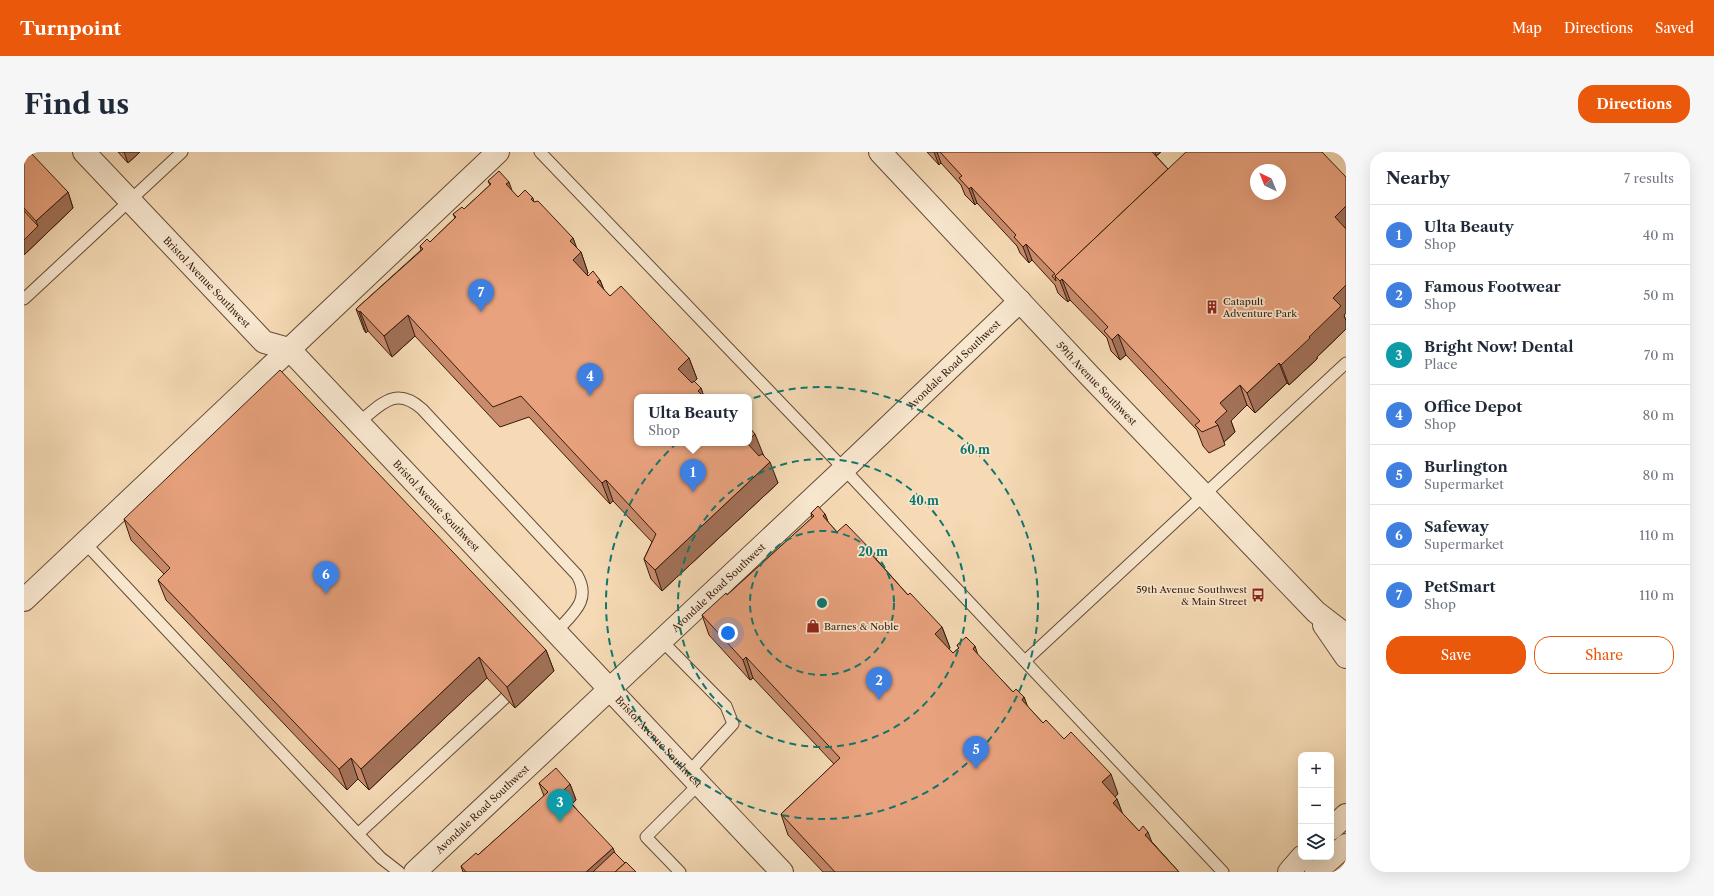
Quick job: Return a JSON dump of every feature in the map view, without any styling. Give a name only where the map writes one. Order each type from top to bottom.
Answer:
[{"type":"street","name":"Bristol Avenue Southwest","points":[[84,152],[264,342],[289,349],[555,633],[782,872]]},
{"type":"street","points":[[24,600],[498,152]]},
{"type":"street","name":"59th Avenue Southwest","points":[[880,152],[1087,373],[1316,612],[1346,635]]},
{"type":"street","name":"Avondale Road Southwest","points":[[415,872],[844,470],[1020,301]]},
{"type":"street","name":"59th Avenue Southwest","points":[[1316,612],[1346,658]]},
{"type":"street","points":[[1334,826],[1346,815]]},
{"type":"street","points":[[1316,872],[1346,845]]},
{"type":"street","points":[[1289,872],[1299,860]]},
{"type":"lane","points":[[24,299],[182,152]]},
{"type":"lane","points":[[540,152],[844,470],[1223,872]]},
{"type":"lane","points":[[1025,661],[1346,363]]},
{"type":"lane","points":[[358,423],[386,401],[394,397],[402,397],[413,401],[422,409],[577,575],[583,586],[582,601],[555,633]]},
{"type":"lane","points":[[84,542],[358,834],[399,872]]},
{"type":"lane","points":[[662,641],[726,706],[733,724],[693,779],[646,837],[680,872]]},
{"type":"lane","points":[[358,834],[505,698]]},
{"type":"building","points":[[24,152],[30,152],[68,192],[36,221],[24,208]]},
{"type":"building","points":[[940,152],[1152,152],[1168,169],[1055,276],[1056,281],[1052,276],[1055,274],[1026,244],[1023,247],[1014,237],[1016,235],[971,187],[969,189],[959,178],[962,176]]},
{"type":"building","name":"Catapult Adventure Park","points":[[1186,152],[1322,152],[1346,177],[1346,206],[1335,217],[1346,229],[1346,285],[1333,298],[1341,306],[1281,365],[1279,363],[1247,393],[1240,385],[1220,403],[1227,411],[1215,422],[1218,425],[1202,432],[1195,425],[1200,421],[1118,334],[1112,340],[1104,331],[1108,327],[1062,279],[1060,281],[1055,276]]},
{"type":"building","points":[[499,171],[509,182],[506,184],[518,197],[525,190],[533,198],[531,199],[534,202],[538,201],[573,238],[570,241],[581,252],[573,260],[588,276],[593,271],[600,280],[597,282],[610,296],[621,286],[689,358],[678,369],[692,383],[694,381],[701,388],[698,391],[701,394],[634,394],[634,446],[750,446],[759,456],[762,454],[770,462],[655,570],[644,559],[656,534],[606,480],[602,483],[521,396],[493,407],[408,315],[384,336],[360,311],[359,312],[356,309],[423,249],[420,246],[427,239],[430,242],[456,217],[453,214],[462,207],[464,209],[491,184],[488,181]]},
{"type":"building","points":[[24,211],[38,226],[24,240]]},
{"type":"building","points":[[280,370],[546,650],[507,687],[479,657],[361,769],[351,758],[339,769],[158,580],[170,568],[124,519]]},
{"type":"building","points":[[818,506],[825,514],[823,516],[837,532],[846,524],[874,553],[872,555],[908,595],[910,593],[942,627],[935,634],[953,653],[959,648],[957,645],[966,637],[975,646],[973,649],[1013,692],[1016,689],[1024,697],[1022,700],[1043,723],[1046,720],[1064,739],[1071,732],[1111,774],[1102,782],[1117,799],[1113,803],[1139,831],[1143,826],[1148,832],[1145,835],[1179,872],[835,872],[781,814],[840,758],[746,657],[743,660],[702,615],[726,593],[727,595],[814,516],[811,513]]},
{"type":"building","points":[[556,768],[570,784],[561,793],[613,848],[586,872],[466,872],[461,866],[476,853],[478,855],[548,792],[539,783]]},
{"type":"building","points":[[614,852],[625,863],[615,872],[593,872]]},
{"type":"building","points":[[626,862],[636,872],[615,872]]},
{"type":"place","name":"Catapult Adventure Park","points":[[1212,307]]},
{"type":"place","name":"PetSmart","points":[[481,312]]},
{"type":"place","name":"Office Depot","points":[[590,396]]},
{"type":"place","name":"Ulta Beauty","points":[[693,492]]},
{"type":"place","name":"Safeway","points":[[326,594]]},
{"type":"place","name":"59th Avenue Southwest & Main Street","points":[[1258,595]]},
{"type":"place","name":"Barnes & Noble","points":[[813,626]]},
{"type":"place","name":"Famous Footwear","points":[[879,700]]},
{"type":"place","name":"Burlington","points":[[976,769]]},
{"type":"place","name":"Bright Now! Dental","points":[[560,822]]}]
